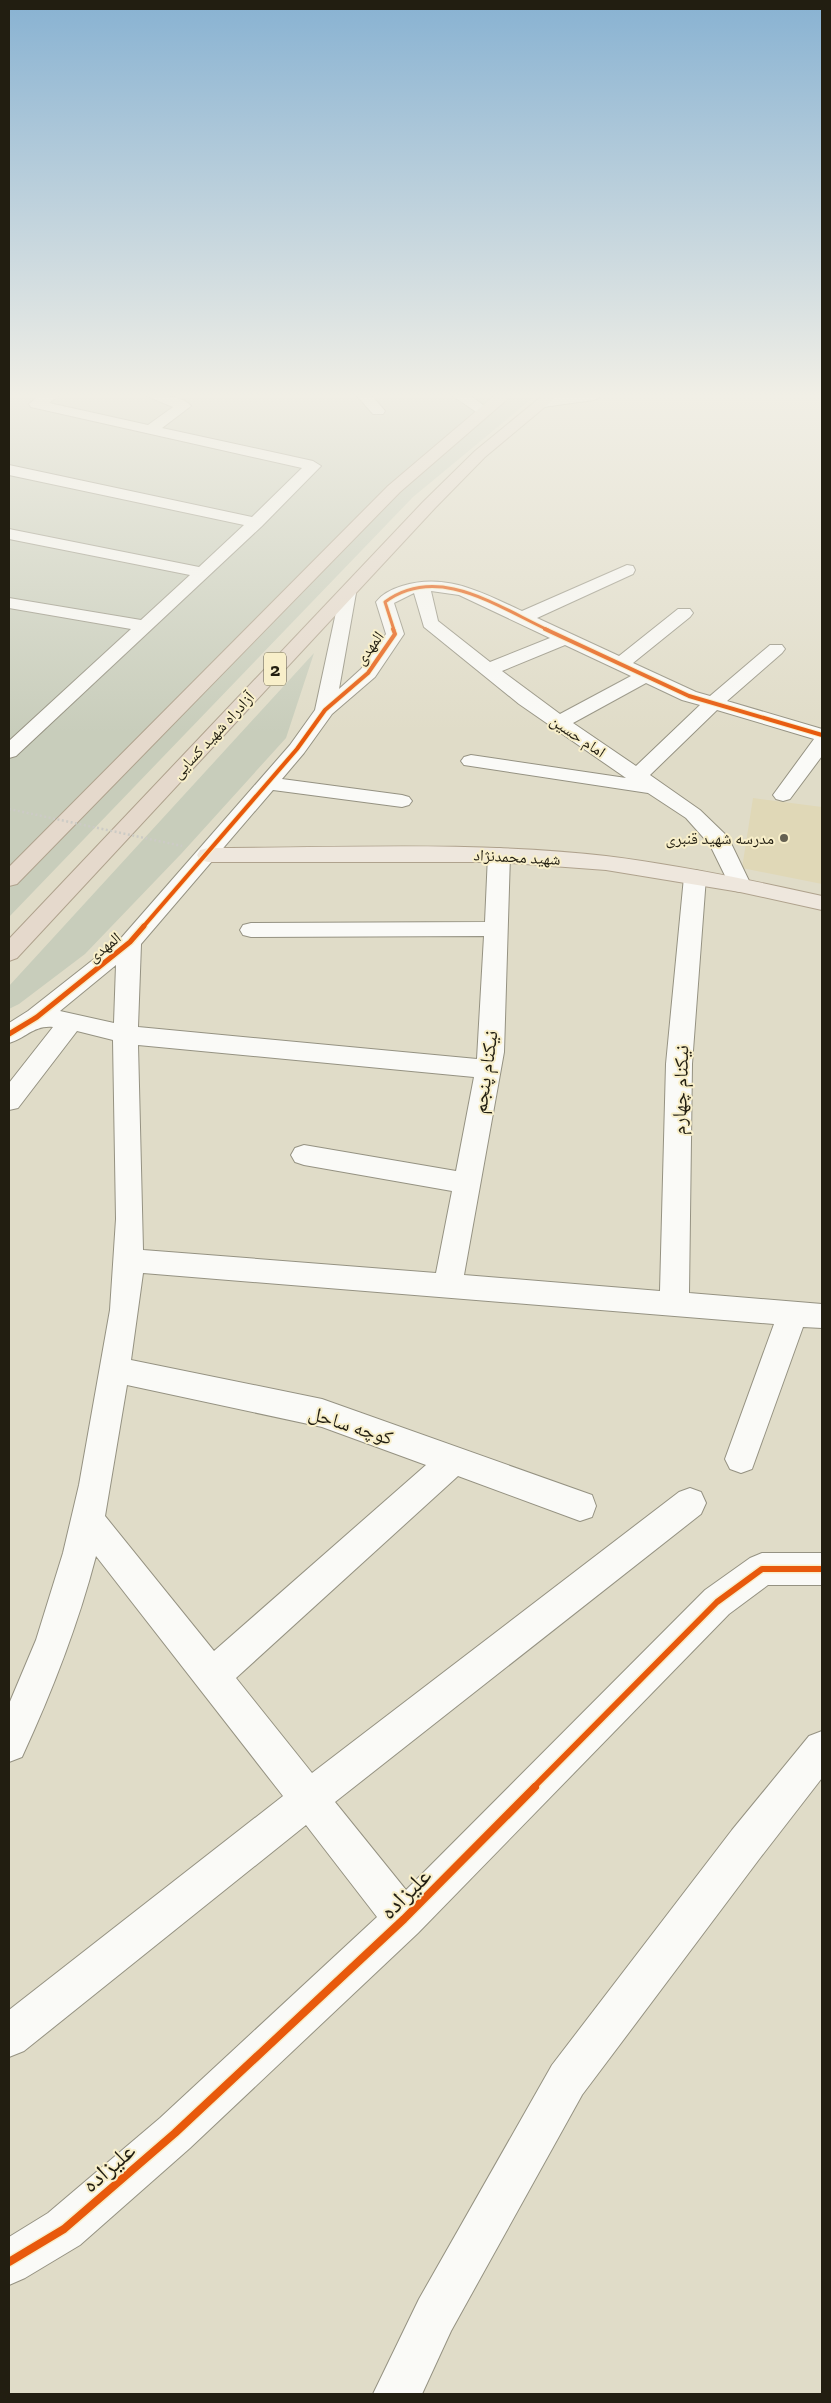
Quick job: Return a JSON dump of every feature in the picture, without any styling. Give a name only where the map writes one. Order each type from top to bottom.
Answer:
[{"type":"highway","name":"2","points":[[9,879],[375,508]]},
{"type":"highway","name":"آزادراه شهید کسایی","points":[[9,953],[428,508]]},
{"type":"main road","name":"شهید محمدنژاد","points":[[208,855],[499,855],[606,862],[740,885],[822,903]]},
{"type":"street","points":[[190,508],[256,522]]},
{"type":"street","points":[[9,752],[18,733],[143,626],[270,508]]},
{"type":"street","points":[[9,534],[201,572]]},
{"type":"street","points":[[522,618],[626,570]]},
{"type":"street","name":"المهدی","points":[[9,1034],[37,1017],[130,942],[208,855],[268,784],[297,749],[325,710],[368,673],[395,634],[385,602],[396,592],[421,586],[445,585],[465,591],[689,696],[822,735]]},
{"type":"street","name":"امام حسین","points":[[421,586],[430,623],[526,700],[693,814],[720,842],[740,885]]},
{"type":"street","points":[[325,710],[347,593]]},
{"type":"street","points":[[9,602],[143,626]]},
{"type":"street","points":[[620,664],[684,613]]},
{"type":"street","points":[[488,670],[565,638]]},
{"type":"street","points":[[638,776],[714,704],[776,649]]},
{"type":"street","points":[[559,723],[645,676]]},
{"type":"street","points":[[783,795],[822,742]]},
{"type":"street","points":[[471,761],[655,788]]},
{"type":"street","points":[[268,784],[402,801]]},
{"type":"street","name":"نیکنام پنجم","points":[[448,1286],[491,1052],[499,855]]},
{"type":"street","name":"نیکنام چهارم","points":[[674,1304],[679,1064],[695,877]]},
{"type":"street","points":[[252,930],[496,929]]},
{"type":"street","points":[[9,1744],[34,1692],[74,1575],[87,1519],[114,1369],[129,1260],[126,981],[130,942]]},
{"type":"street","points":[[37,1017],[71,1021],[126,1035],[488,1069]]},
{"type":"street","points":[[9,1101],[71,1021]]},
{"type":"street","points":[[304,1156],[467,1183]]},
{"type":"street","points":[[129,1260],[822,1316]]},
{"type":"street","points":[[741,1459],[793,1313]]},
{"type":"street","name":"کوچه ساحل","points":[[114,1369],[322,1413],[580,1506]]},
{"type":"street","points":[[212,1676],[454,1460]]},
{"type":"street","points":[[9,2036],[309,1799],[690,1503]]},
{"type":"street","points":[[87,1519],[404,1919]]},
{"type":"street","name":"علیزاده","points":[[9,2262],[64,2229],[175,2133],[404,1919],[717,1602],[762,1569],[822,1569]]},
{"type":"street","points":[[397,2394],[435,2315],[567,2080],[746,1844],[822,1749]]},
{"type":"path","points":[[9,809],[182,846]]},
{"type":"shaded area","name":"مدرسه شهید قنبری","points":[[753,798],[822,807],[822,884],[742,868]]},
{"type":"green space","points":[[9,508],[402,508],[9,917]]},
{"type":"green space","points":[[314,653],[286,738],[181,854],[85,954],[19,1004],[9,1009],[9,986]]},
{"type":"cycle path","points":[[9,1034],[37,1017],[130,942],[297,749],[325,710],[368,673],[395,634],[385,602],[403,591],[423,586],[454,588],[465,591],[689,696],[822,735]]},
{"type":"cycle path","points":[[9,2262],[64,2229],[175,2133],[404,1919],[717,1602],[762,1569],[822,1569]]},
{"type":"place","name":"مدرسه شهید قنبری","points":[[784,838]]}]
